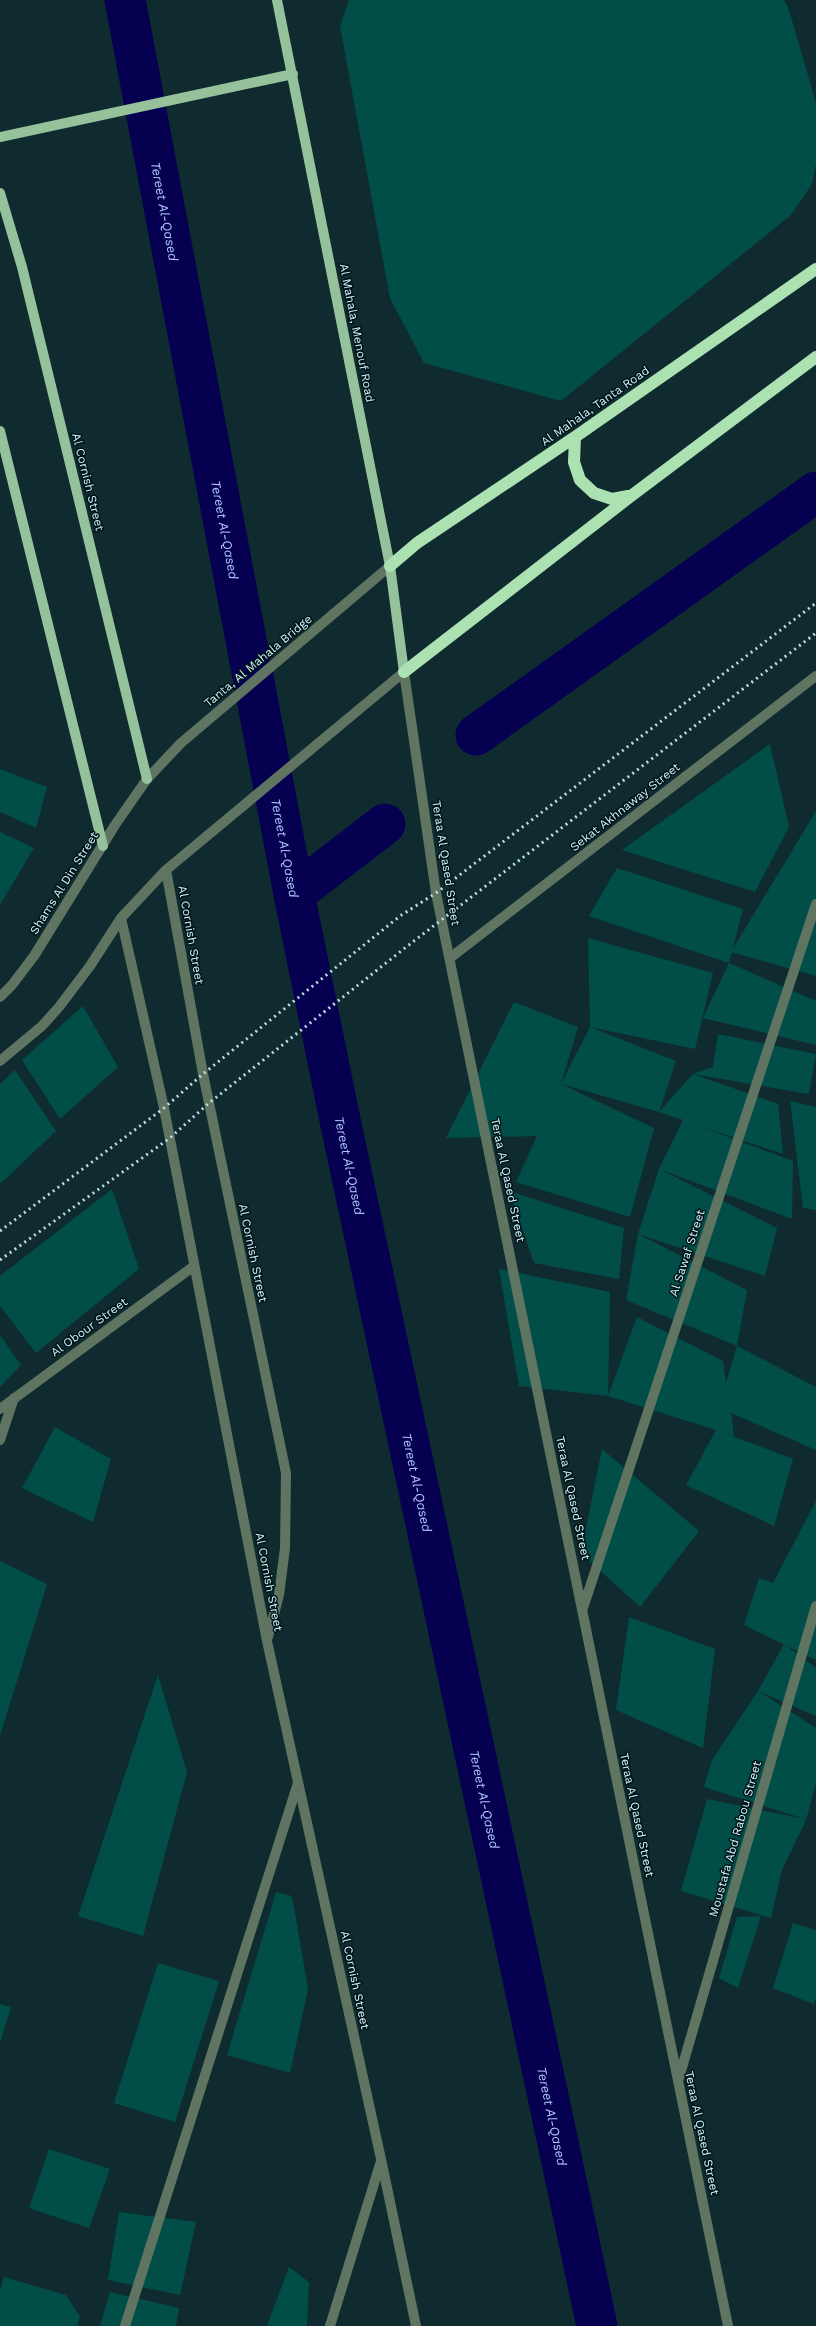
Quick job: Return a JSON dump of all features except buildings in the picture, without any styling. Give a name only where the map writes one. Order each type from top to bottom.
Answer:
[{"type":"highway","name":"Al Mahala, Tanta Road","points":[[390,566],[417,543],[575,436],[816,269]]},
{"type":"highway","points":[[404,672],[630,496],[816,357]]},
{"type":"highway","points":[[575,436],[574,462],[580,480],[594,493],[612,499],[630,496]]},
{"type":"main road","name":"Al Mahala, Menouf Road","points":[[278,0],[390,566],[404,672]]},
{"type":"main road","points":[[0,137],[293,74]]},
{"type":"main road","name":"Al Cornish Street","points":[[0,192],[22,267],[147,780]]},
{"type":"main road","points":[[0,430],[103,846]]},
{"type":"street","name":"Tanta, Al Mahala Bridge","points":[[147,780],[181,743],[390,566]]},
{"type":"street","points":[[0,1061],[42,1026],[59,1007],[90,966],[121,918],[166,870],[350,720],[404,672]]},
{"type":"street","name":"Teraa Al Qased Street","points":[[404,672],[436,893],[728,2326]]},
{"type":"street","name":"Sekat Akhnaway Street","points":[[450,958],[816,676]]},
{"type":"street","name":"Shams Al Din Street","points":[[0,997],[12,985],[34,956],[103,846],[147,780]]},
{"type":"street","name":"Al Cornish Street","points":[[166,870],[203,1074],[286,1473],[287,1511],[285,1548],[279,1595],[267,1641]]},
{"type":"street","name":"Al Sawaf Street","points":[[582,1610],[816,904]]},
{"type":"street","name":"Al Cornish Street","points":[[121,918],[164,1108],[267,1641],[381,2159],[416,2326]]},
{"type":"street","name":"Al Obour Street","points":[[0,1409],[194,1266]]},
{"type":"street","points":[[0,1440],[14,1398]]},
{"type":"street","name":"Moustafa Abd Rabou Street","points":[[678,2080],[816,1606]]},
{"type":"street","points":[[125,2326],[298,1782]]},
{"type":"street","points":[[330,2326],[381,2159]]},
{"type":"waterway","name":"Tereet Al-Qased","points":[[125,0],[294,894],[340,1120],[597,2326]]},
{"type":"waterway","points":[[476,735],[816,492]]},
{"type":"waterway","points":[[294,894],[385,824]]},
{"type":"railway","points":[[0,1231],[164,1108],[203,1074],[400,916],[436,893],[816,603]]},
{"type":"railway","points":[[0,1260],[170,1138],[209,1103],[410,944],[816,633]]}]
